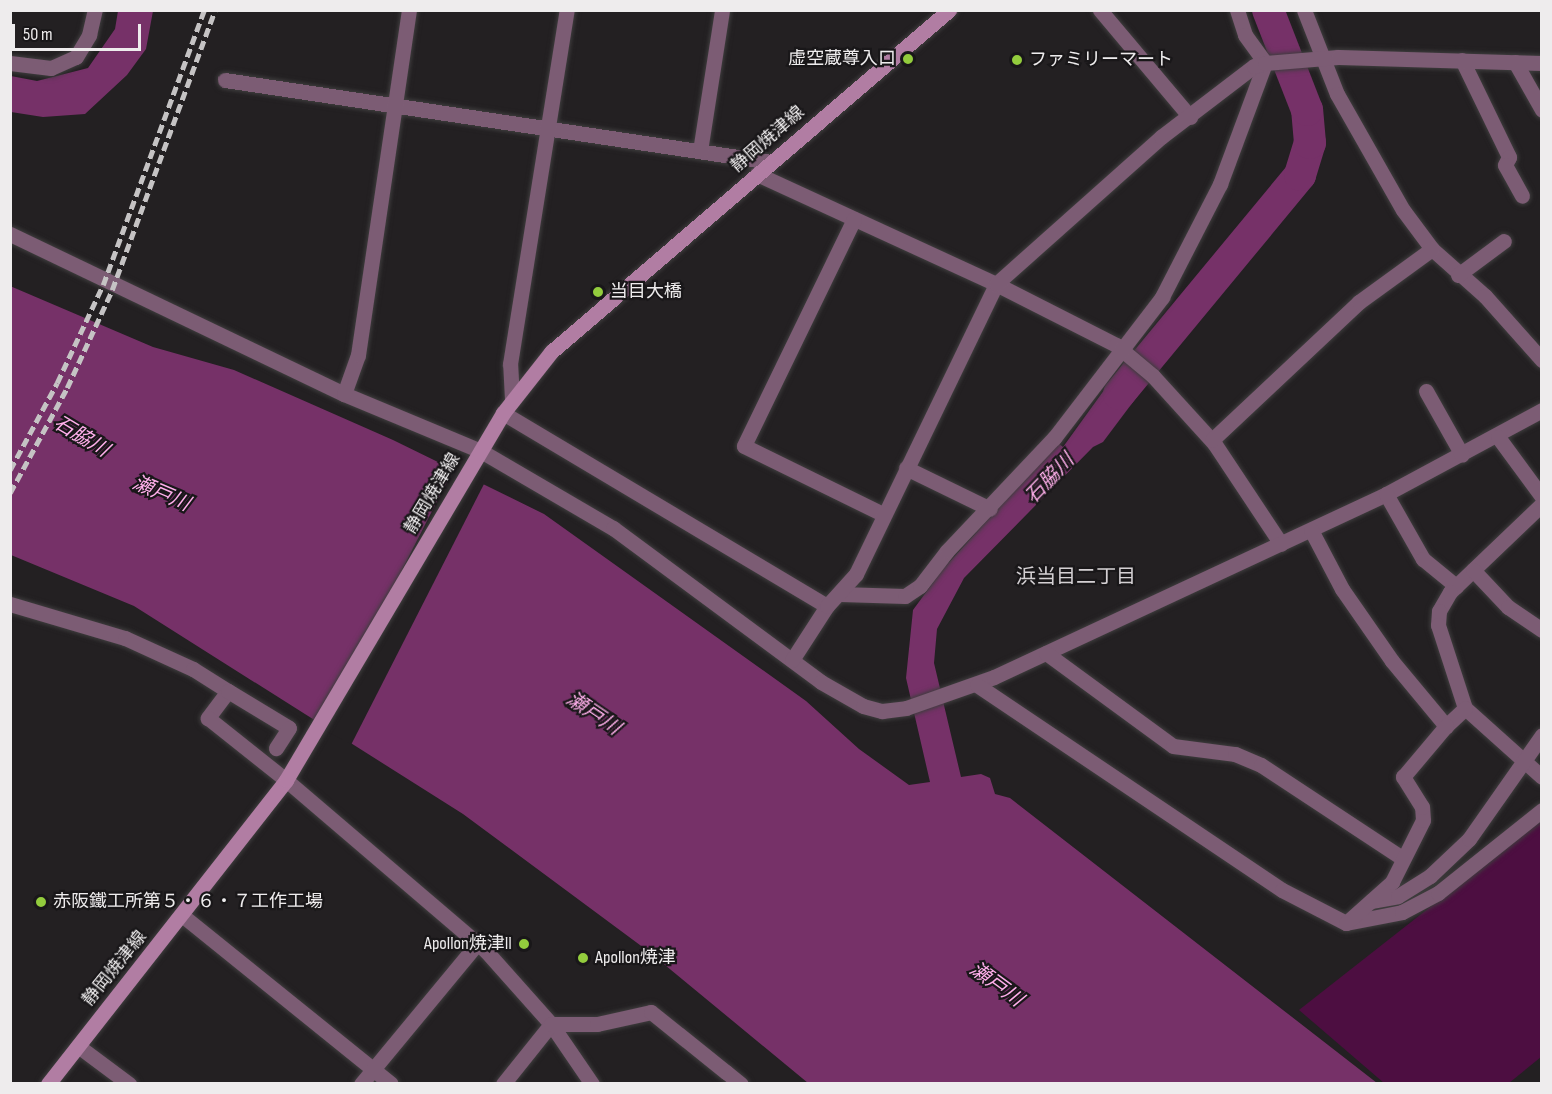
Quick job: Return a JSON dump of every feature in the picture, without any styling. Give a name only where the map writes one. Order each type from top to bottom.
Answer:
[{"type":"main road","name":"静岡焼津線","points":[[48,1083],[183,916],[291,773],[512,399],[550,352],[949,10]]},
{"type":"street","points":[[10,63],[51,68],[76,57],[89,35],[94,10]]},
{"type":"street","points":[[344,394],[358,355],[410,10]]},
{"type":"street","points":[[512,399],[510,364],[567,10]]},
{"type":"street","points":[[700,151],[722,10]]},
{"type":"street","points":[[1100,10],[1190,117]]},
{"type":"street","points":[[1237,10],[1245,35],[1265,63]]},
{"type":"street","points":[[1304,10],[1357,133],[1432,249],[1485,296],[1542,360]]},
{"type":"street","points":[[792,660],[826,606],[840,594],[856,574],[996,284],[1161,137],[1254,66],[1265,63],[1324,57],[1542,63]]},
{"type":"street","points":[[1462,60],[1509,157],[1505,165],[1522,196]]},
{"type":"street","points":[[1515,62],[1542,110]]},
{"type":"street","points":[[840,594],[905,596],[920,586],[947,551],[990,509],[1054,438],[1124,351],[1162,297],[1188,250],[1220,184],[1265,63]]},
{"type":"street","points":[[225,80],[549,126],[771,162]]},
{"type":"street","points":[[757,174],[996,284],[1124,351],[1153,376],[1212,440],[1281,544]]},
{"type":"street","points":[[854,219],[744,446],[884,514]]},
{"type":"street","points":[[10,234],[478,456],[613,528],[792,660],[863,706],[882,711],[906,708],[977,685],[1386,494],[1498,436],[1542,410]]},
{"type":"street","points":[[1458,274],[1504,241]]},
{"type":"street","points":[[1212,440],[1359,302],[1432,249]]},
{"type":"street","points":[[1426,391],[1462,455]]},
{"type":"street","points":[[503,414],[826,606]]},
{"type":"street","points":[[1498,436],[1542,497]]},
{"type":"street","points":[[906,468],[990,509]]},
{"type":"street","points":[[1386,494],[1424,560],[1456,586]]},
{"type":"street","points":[[1542,504],[1456,586],[1439,611],[1438,625],[1465,708],[1521,761],[1542,777]]},
{"type":"street","points":[[1311,530],[1348,598],[1392,661],[1446,726]]},
{"type":"street","points":[[1473,570],[1508,607],[1542,630]]},
{"type":"street","points":[[10,604],[125,638],[193,669],[289,728],[276,748]]},
{"type":"street","points":[[1046,653],[1173,746],[1235,754],[1261,765],[1402,858]]},
{"type":"street","points":[[977,685],[1282,890],[1346,923],[1402,912],[1438,893],[1542,810]]},
{"type":"street","points":[[228,690],[208,718],[291,773],[477,944],[551,1024],[592,1083]]},
{"type":"street","points":[[1346,923],[1392,882],[1423,820],[1422,807],[1404,777],[1446,726],[1465,708]]},
{"type":"street","points":[[1371,901],[1398,896],[1430,876],[1469,839],[1521,761],[1542,735]]},
{"type":"street","points":[[183,916],[392,1083]]},
{"type":"street","points":[[362,1083],[477,944]]},
{"type":"street","points":[[551,1024],[597,1024],[651,1012],[728,1078],[741,1083]]},
{"type":"street","points":[[503,1083],[551,1024]]},
{"type":"street","points":[[78,1046],[129,1083]]},
{"type":"shaded area","points":[[1541,820],[1541,1057],[1509,1083],[1384,1083],[1299,1010]]},
{"type":"water","points":[[118,11],[153,11],[146,49],[127,75],[85,114],[43,117],[11,112],[11,76],[37,81],[88,68],[115,29]]},
{"type":"water","name":"瀬戸川","points":[[10,286],[153,347],[234,370],[393,440],[544,514],[806,701],[859,749],[909,785],[930,782],[906,678],[913,610],[943,569],[1058,443],[1063,447],[1125,361],[1148,382],[1103,442],[1093,447],[964,578],[937,629],[934,663],[961,777],[981,774],[990,778],[995,794],[1010,798],[1377,1083],[808,1083],[648,951],[463,814],[134,606],[11,555]]},
{"type":"pier","points":[[455,466],[485,481],[351,744],[321,729]]},
{"type":"waterway","name":"石脇川","points":[[1119,394],[1300,175],[1310,143],[1307,110],[1268,10]]},
{"type":"railway","points":[[10,470],[57,383],[103,285],[204,10]]},
{"type":"railway","points":[[10,493],[67,388],[112,290],[215,10]]},
{"type":"place","name":"虚空蔵尊入口","points":[[908,59]]},
{"type":"place","name":"ファミリーマート","points":[[1017,60]]},
{"type":"place","name":"当目大橋","points":[[598,292]]},
{"type":"place","name":"赤阪鐵工所第５・６・７工作工場","points":[[41,902]]},
{"type":"place","name":"Apollon焼津II","points":[[524,944]]},
{"type":"place","name":"Apollon焼津","points":[[583,958]]},
{"type":"district","name":"浜当目二丁目","points":[[1076,577]]}]
